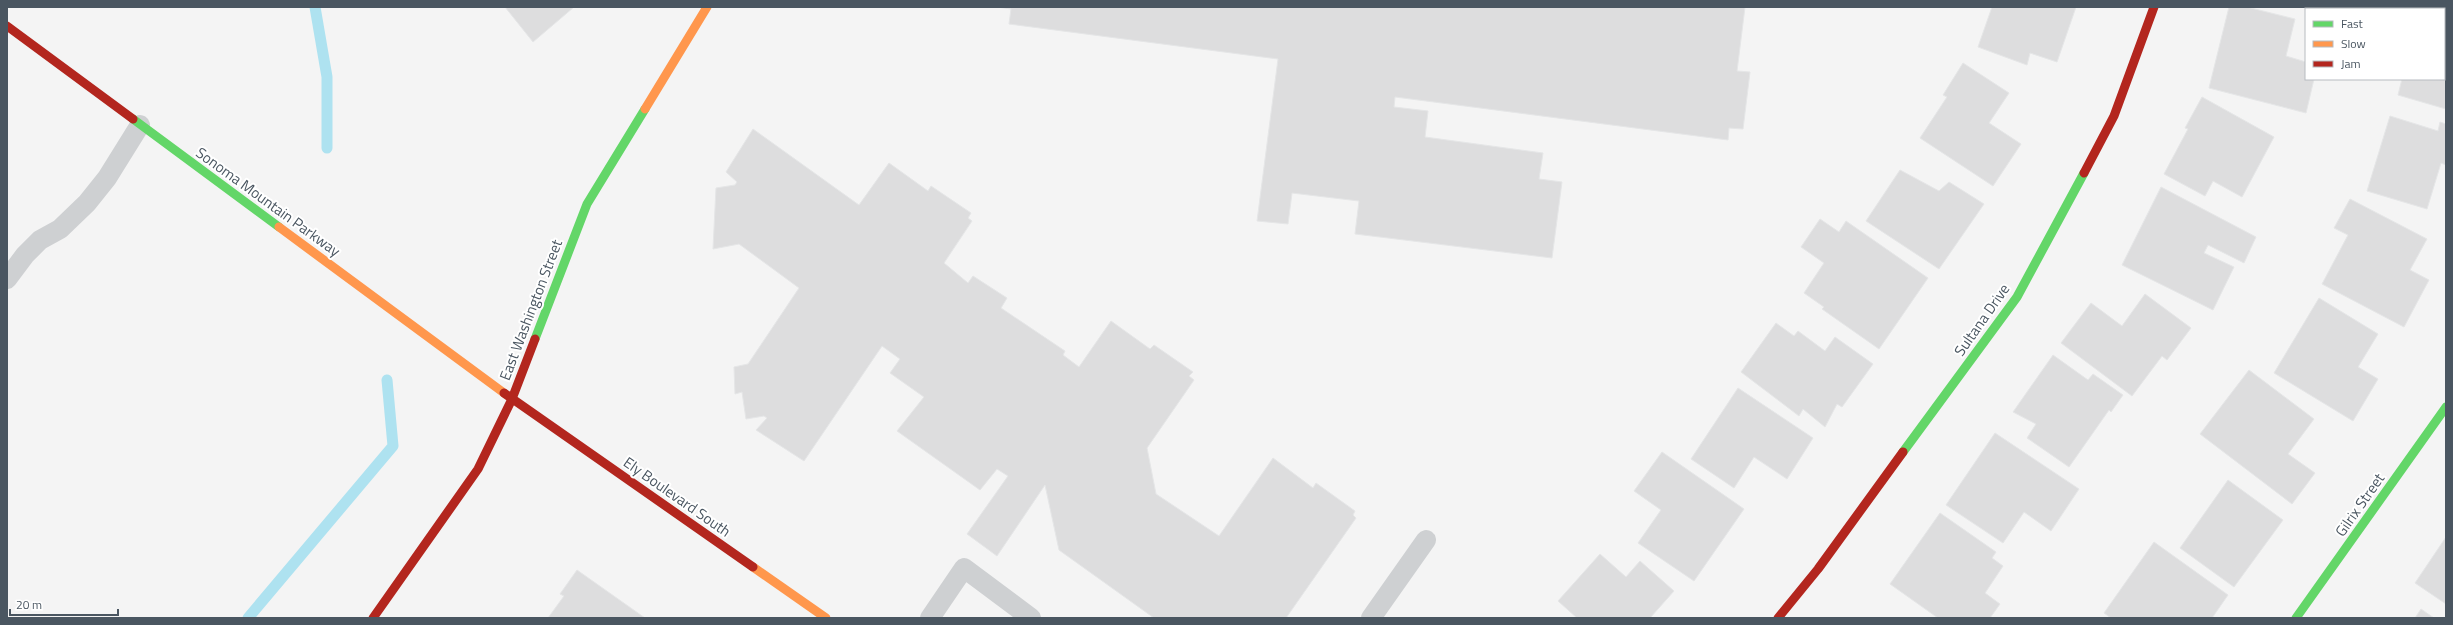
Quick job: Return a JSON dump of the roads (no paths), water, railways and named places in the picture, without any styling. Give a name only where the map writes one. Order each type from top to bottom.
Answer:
[{"type":"main road","name":"East Washington Street","points":[[373,618],[478,469],[512,399],[587,204],[707,7]]},
{"type":"main road","name":"Sultana Drive","points":[[1778,618],[1818,569],[2017,297],[2114,116],[2154,7]]},
{"type":"main road","name":"Sonoma Mountain Parkway","points":[[7,26],[512,399]]},
{"type":"main road","name":"Ely Boulevard South","points":[[512,399],[818,616]]},
{"type":"main road","name":"Gilrix Street","points":[[2296,618],[2446,407]]},
{"type":"lane","points":[[7,279],[25,255],[40,240],[60,229],[87,204],[107,178],[140,125]]},
{"type":"lane","points":[[1371,618],[1426,540]]},
{"type":"lane","points":[[930,618],[964,568],[1031,618]]},
{"type":"waterway","points":[[315,7],[327,77],[327,148]]},
{"type":"waterway","points":[[248,618],[393,446],[387,380]]}]
